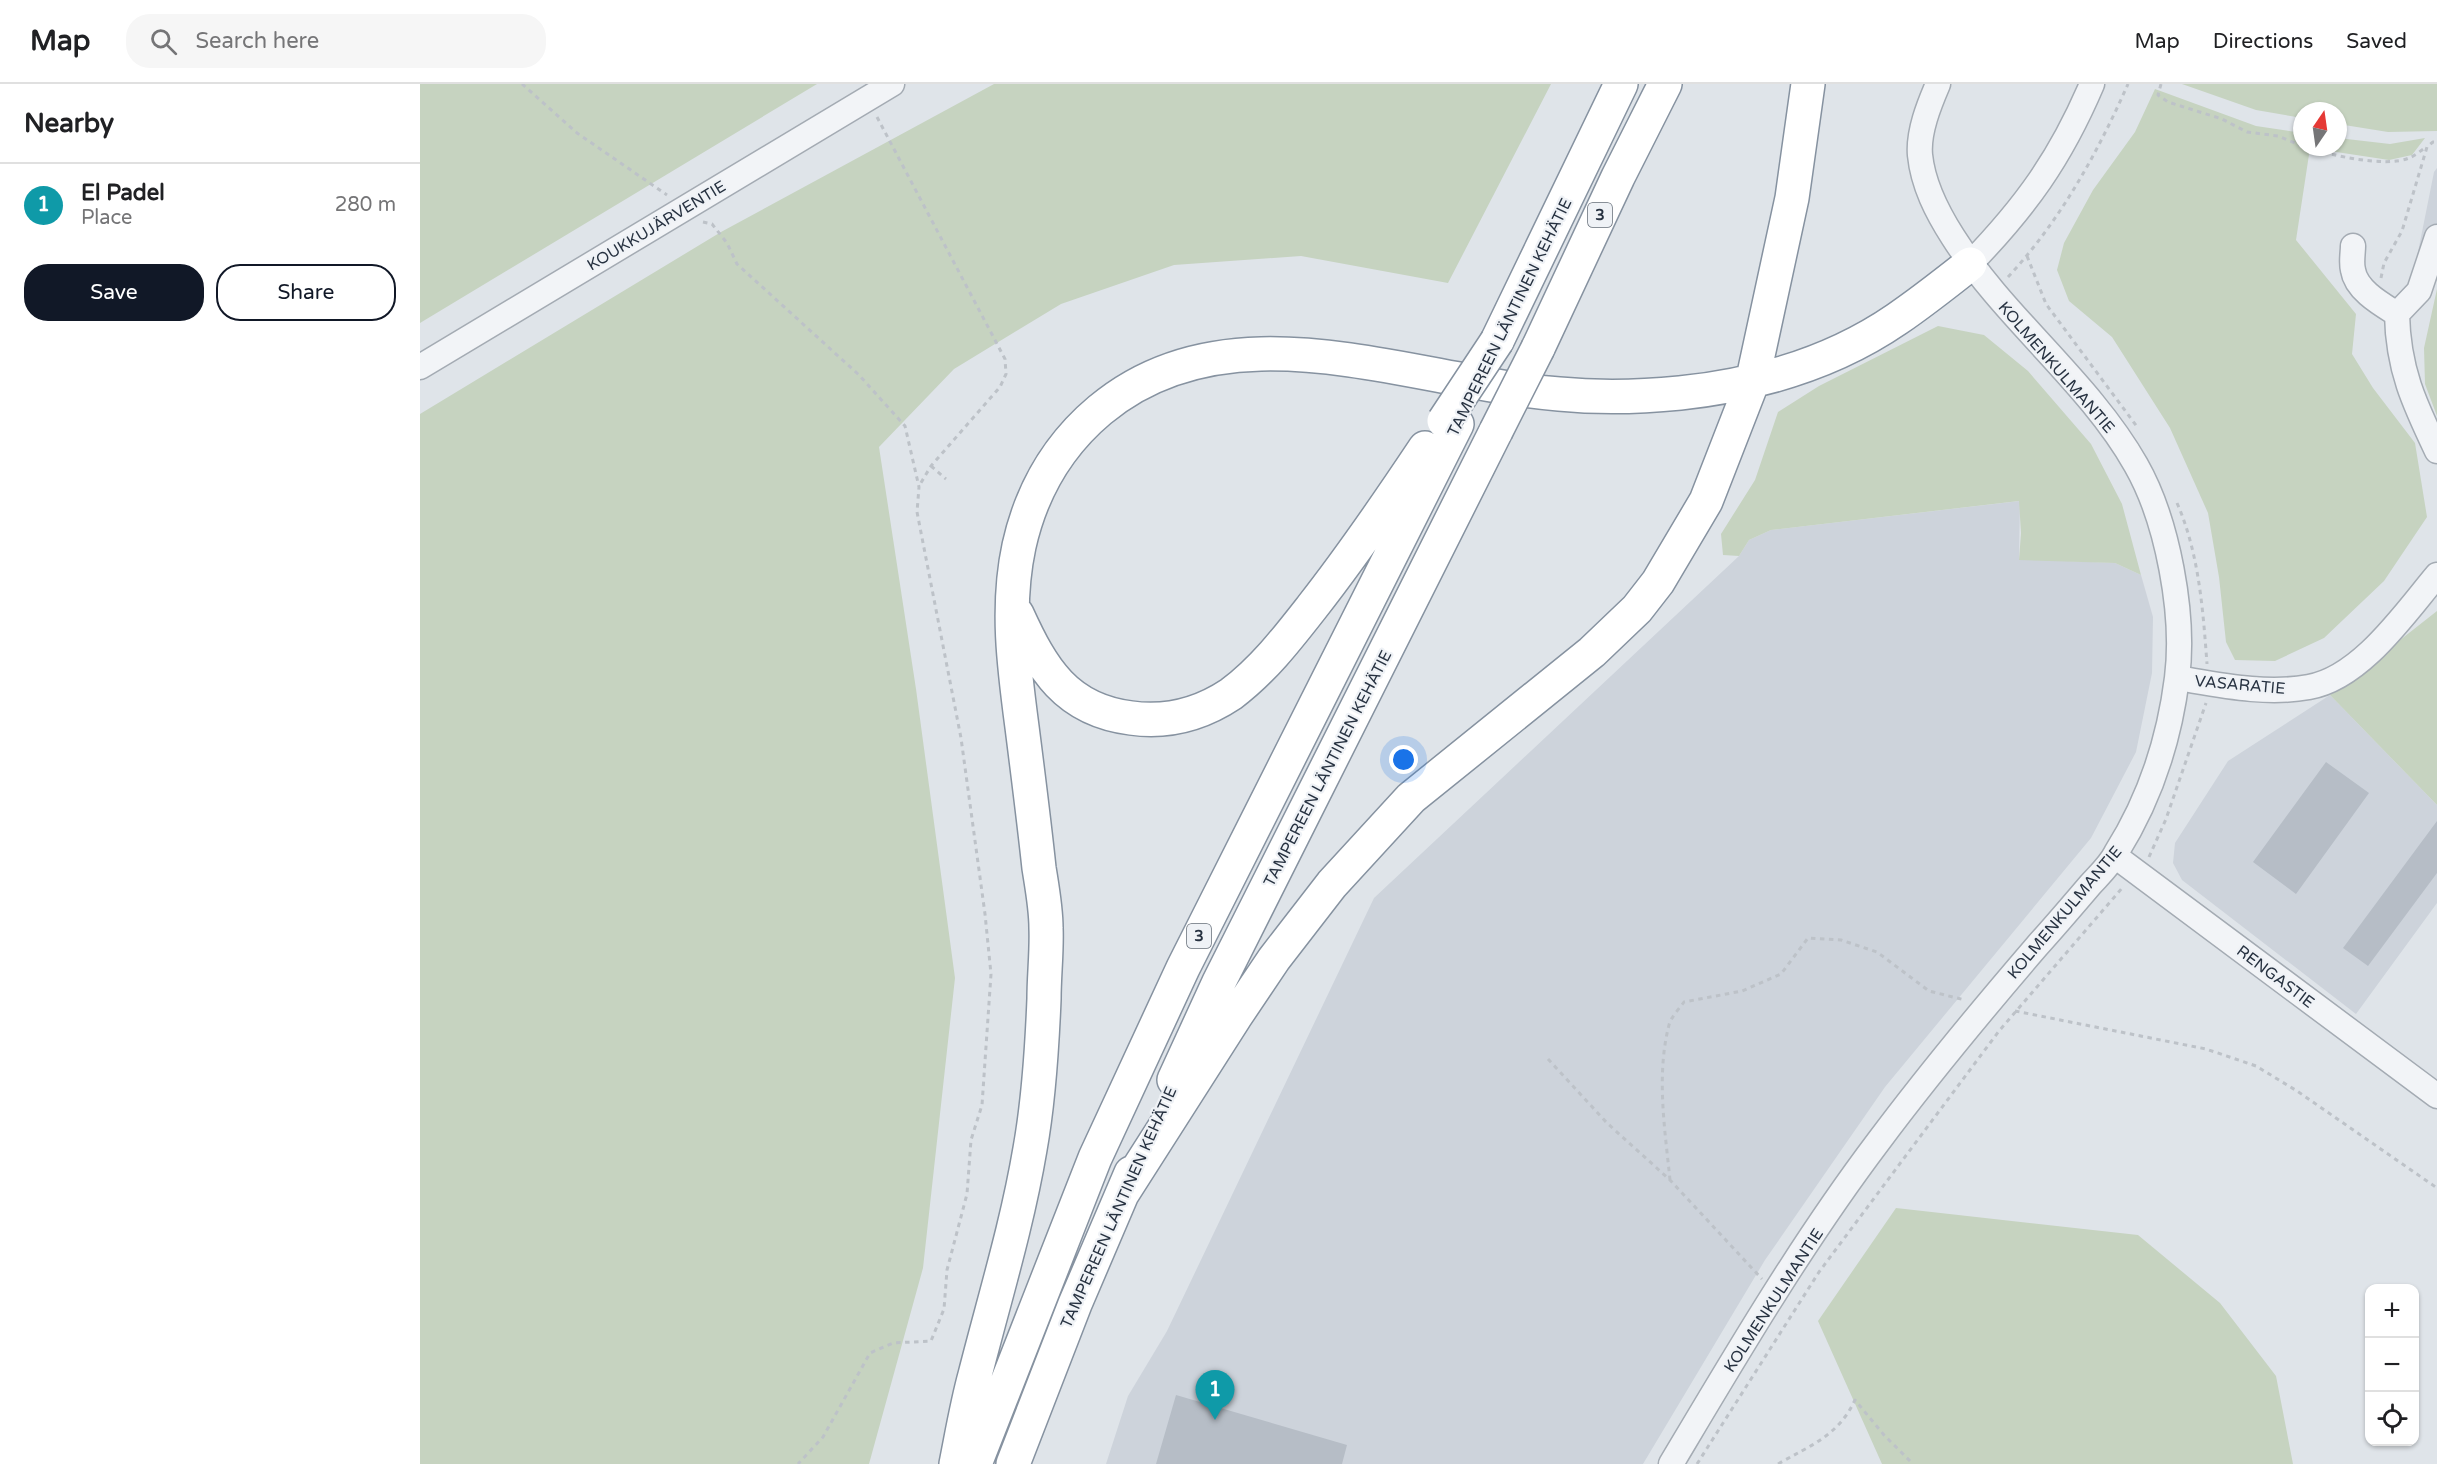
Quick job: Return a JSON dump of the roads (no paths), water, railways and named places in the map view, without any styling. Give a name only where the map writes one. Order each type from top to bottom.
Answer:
[{"type":"highway","name":"TAMPEREEN LÄNTINEN KEHÄTIE","points":[[975,1464],[1095,1158],[1183,968],[1450,422],[1497,341],[1621,84]]},
{"type":"highway","name":"TAMPEREEN LÄNTINEN KEHÄTIE","points":[[1013,1464],[1066,1326],[1122,1194],[1220,982],[1538,348],[1618,177],[1665,84]]},
{"type":"highway","points":[[1122,1194],[1241,1007],[1274,959],[1332,884],[1411,798],[1592,652],[1637,609],[1658,582],[1706,501],[1752,383],[1792,198],[1808,84]]},
{"type":"highway","points":[[956,1464],[974,1378],[1016,1217],[1030,1148],[1041,1070],[1046,927],[1014,661],[1012,604],[1014,572],[1027,518],[1036,494],[1059,452],[1095,414],[1125,391],[1146,380],[1191,363],[1253,354],[1321,356],[1556,394],[1617,397],[1679,393],[1752,383],[1819,360],[1858,343],[1894,321],[1970,264]]},
{"type":"highway","points":[[1012,604],[1035,652],[1050,675],[1067,693],[1085,705],[1115,716],[1141,720],[1183,717],[1229,695],[1254,675],[1283,644],[1450,422]]},
{"type":"street","name":"KOUKKUJÄRVENTIE","points":[[420,367],[892,84]]},
{"type":"street","points":[[1938,84],[1924,124],[1920,152],[1928,189],[1939,216],[1970,264],[2011,221],[2045,176],[2076,122],[2092,84]]},
{"type":"street","points":[[2436,244],[2419,291],[2397,314],[2398,345],[2410,393],[2437,452]]},
{"type":"street","points":[[2353,246],[2353,272],[2361,287],[2375,300],[2397,314]]},
{"type":"street","name":"KOLMENKULMANTIE","points":[[1671,1464],[1774,1293],[1874,1148],[1987,1005],[2115,856],[2159,766],[2169,731],[2180,652],[2179,613],[2173,577],[2156,511],[2138,467],[2112,428],[1970,264]]},
{"type":"street","name":"VASARATIE","points":[[2177,678],[2278,690],[2311,687],[2345,673],[2386,636],[2437,575]]},
{"type":"street","name":"RENGASTIE","points":[[2115,856],[2437,1096]]},
{"type":"place","name":"El Padel","points":[[1215,1420]]}]
